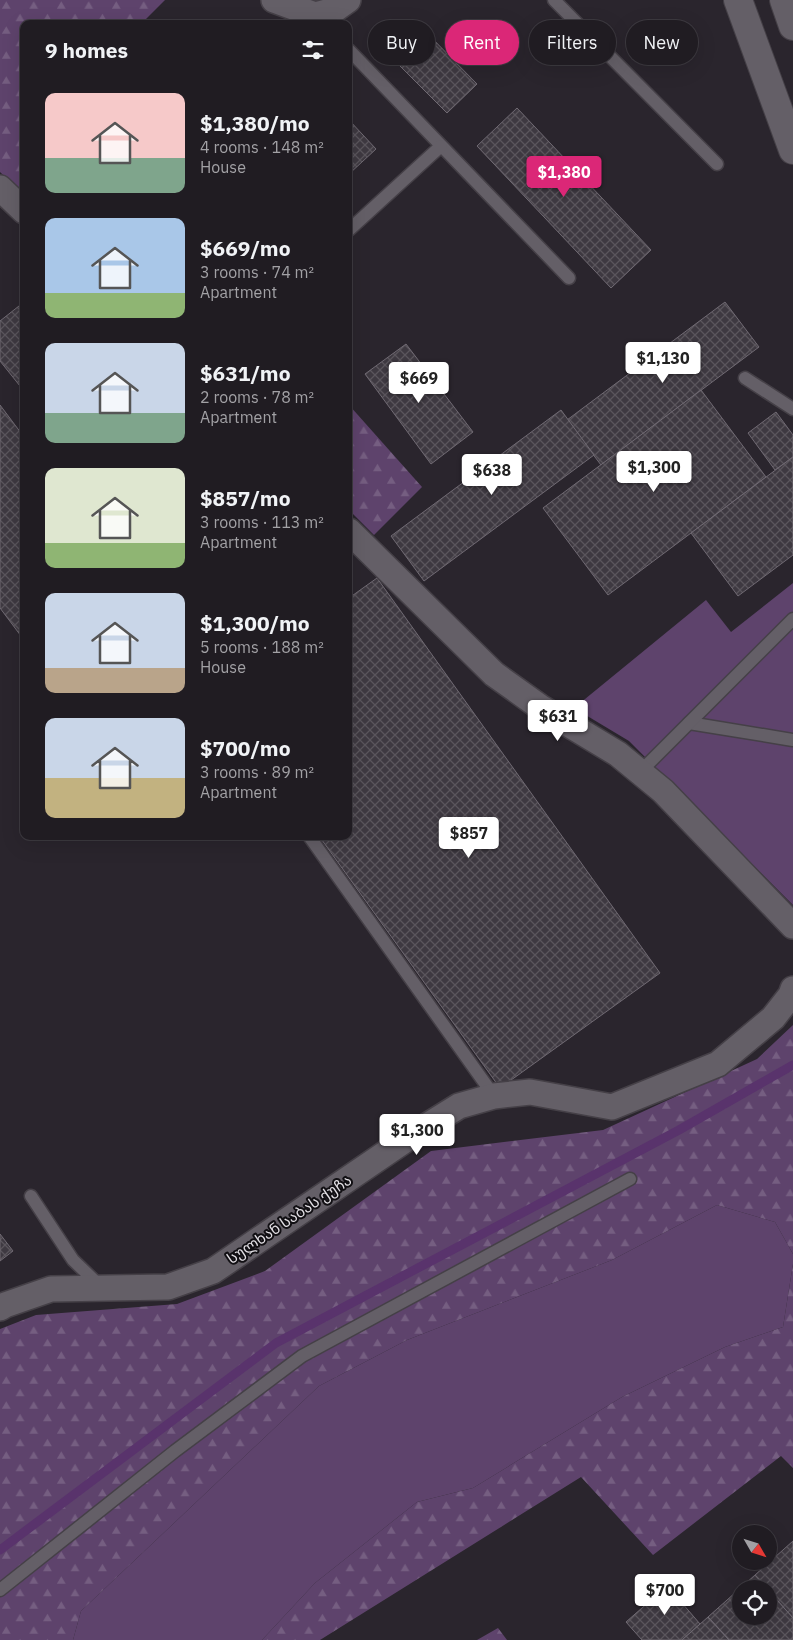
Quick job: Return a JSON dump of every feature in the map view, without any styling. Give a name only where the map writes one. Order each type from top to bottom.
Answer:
[{"type":"main road","points":[[738,0],[793,150]]},
{"type":"main road","points":[[784,0],[793,26]]},
{"type":"street","points":[[274,0],[319,20],[348,0]]},
{"type":"street","points":[[0,188],[20,207]]},
{"type":"street","points":[[352,534],[494,674],[540,707],[618,754],[663,791],[793,926]]},
{"type":"street","name":"სულხან საბას ქუჩა","points":[[0,1308],[5,1304],[51,1289],[168,1287],[213,1270],[421,1130],[460,1106],[494,1096],[530,1092],[612,1107],[718,1064],[773,1018],[791,995],[793,989]]},
{"type":"lane","points":[[554,0],[717,164]]},
{"type":"lane","points":[[352,53],[569,278]]},
{"type":"lane","points":[[352,227],[441,146]]},
{"type":"lane","points":[[745,378],[793,409]]},
{"type":"lane","points":[[640,772],[793,619]]},
{"type":"lane","points":[[689,723],[793,740]]},
{"type":"lane","points":[[312,840],[494,1096]]},
{"type":"lane","points":[[0,1590],[175,1450],[302,1356],[630,1179]]},
{"type":"lane","points":[[31,1196],[73,1260],[102,1288]]},
{"type":"green space","points":[[0,0],[165,0],[145,20],[20,20],[20,191],[0,172]]},
{"type":"green space","points":[[352,408],[422,487],[374,535],[352,513]]},
{"type":"green space","points":[[793,583],[793,905],[629,741],[574,708],[706,600],[731,632]]},
{"type":"green space","points":[[793,1025],[793,1254],[775,1222],[717,1205],[612,1260],[407,1340],[319,1386],[81,1611],[73,1640],[0,1640],[0,1329],[36,1315],[177,1304],[265,1271],[431,1151],[603,1130],[757,1059]]},
{"type":"green space","points":[[717,1205],[775,1222],[793,1254],[783,1327],[725,1347],[622,1397],[473,1488],[417,1502],[315,1583],[262,1640],[73,1640],[81,1611],[319,1386],[407,1340],[612,1260]]},
{"type":"green space","points":[[793,1264],[793,1468],[781,1456],[653,1555],[581,1477],[320,1640],[262,1640],[315,1583],[417,1502],[473,1488],[622,1397],[725,1347],[783,1327]]},
{"type":"green space","points":[[498,1628],[507,1640],[477,1640]]},
{"type":"building","points":[[435,41],[445,51],[445,65],[458,65],[477,84],[447,113],[399,65],[435,65]]},
{"type":"building","points":[[517,108],[651,250],[611,288],[477,146]]},
{"type":"building","points":[[352,123],[376,149],[352,171]]},
{"type":"building","points":[[725,302],[759,347],[601,465],[567,420]]},
{"type":"building","points":[[20,305],[20,386],[0,361],[0,321]]},
{"type":"building","points":[[406,344],[473,432],[431,464],[365,374]]},
{"type":"building","points":[[701,390],[766,477],[608,595],[543,508]]},
{"type":"building","points":[[0,405],[20,432],[20,635],[0,608]]},
{"type":"building","points":[[561,410],[594,455],[424,581],[391,536]]},
{"type":"building","points":[[776,412],[793,435],[793,457],[775,470],[748,433]]},
{"type":"building","points":[[793,457],[793,555],[738,596],[691,533]]},
{"type":"building","points":[[377,578],[660,973],[500,1088],[322,840],[352,840],[352,596]]},
{"type":"building","points":[[0,1234],[13,1251],[0,1261]]},
{"type":"building","points":[[793,1541],[793,1618],[777,1600],[777,1580],[759,1580],[755,1575],[761,1570],[778,1570],[778,1554]]},
{"type":"building","points":[[755,1575],[759,1580],[749,1580]]},
{"type":"building","points":[[676,1578],[691,1595],[682,1603],[700,1624],[682,1640],[642,1640],[626,1622]]},
{"type":"building","points":[[732,1596],[732,1625],[777,1625],[777,1600],[793,1618],[793,1640],[729,1640],[708,1617]]},
{"type":"building","points":[[708,1617],[729,1640],[682,1640]]},
{"type":"waterway","points":[[0,1550],[276,1343],[679,1130],[793,1065]]}]
